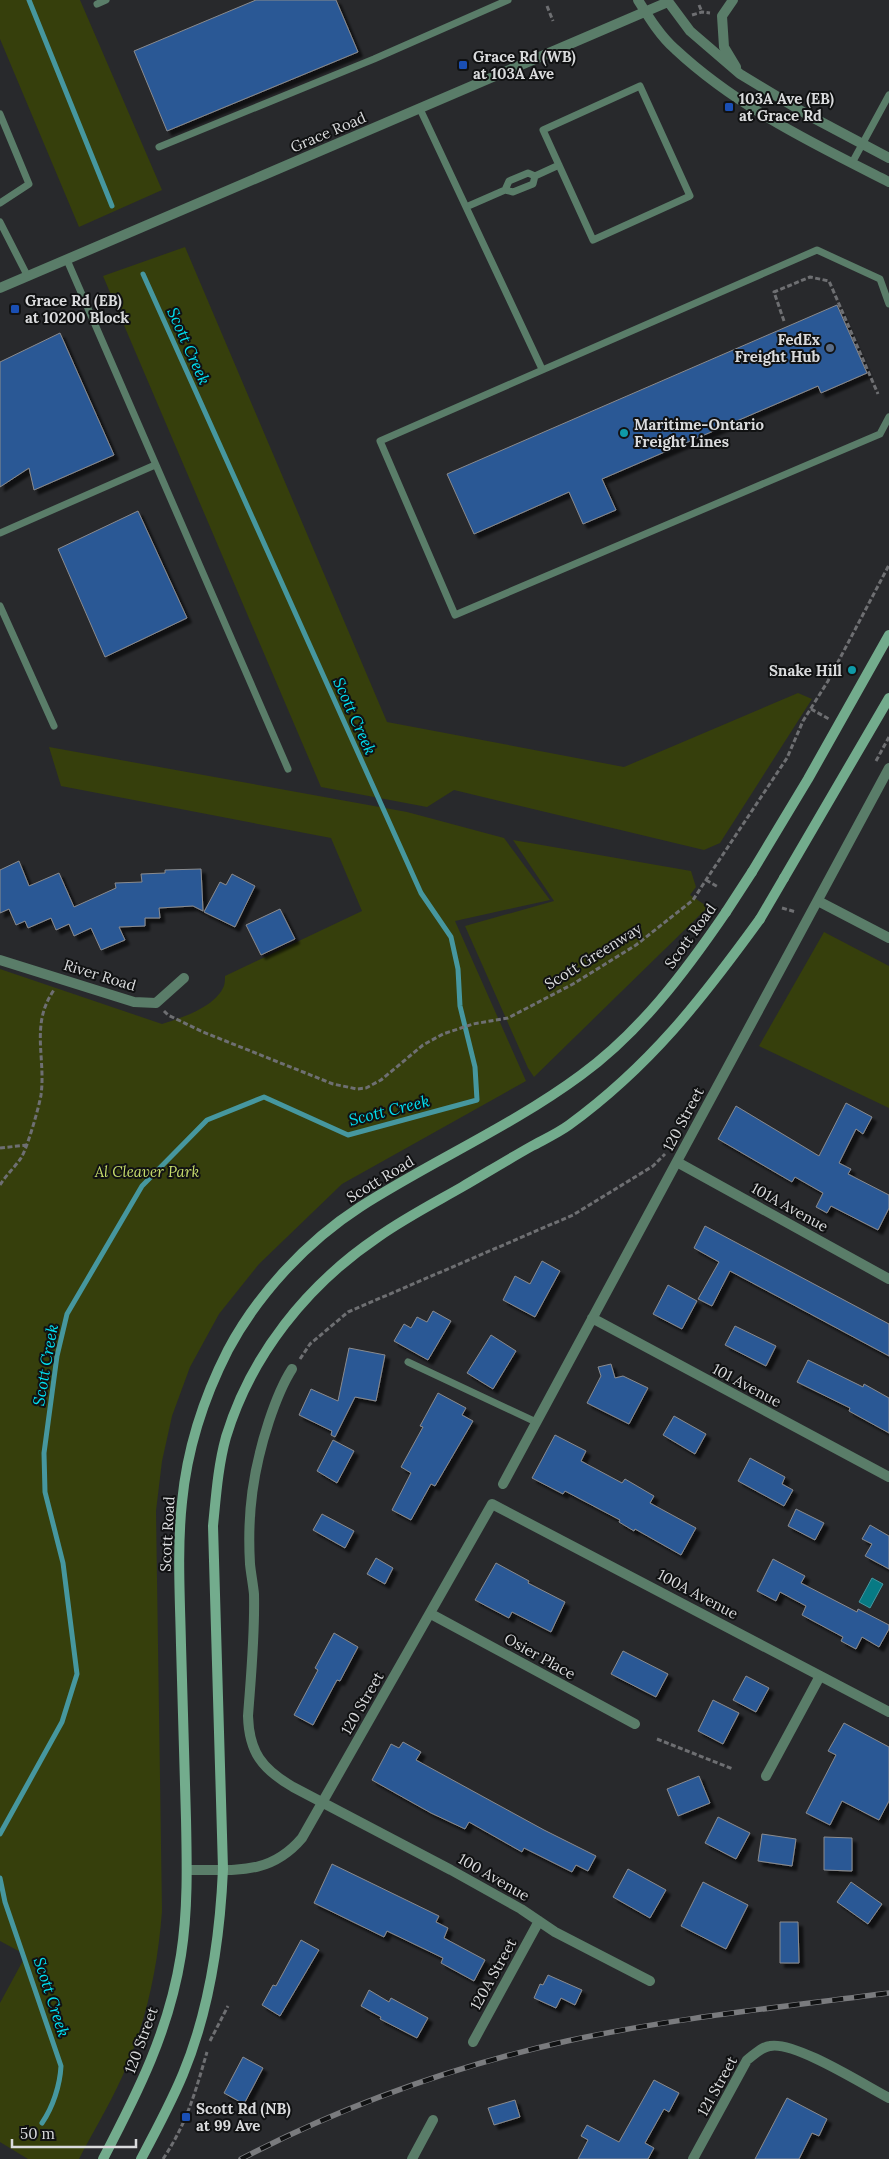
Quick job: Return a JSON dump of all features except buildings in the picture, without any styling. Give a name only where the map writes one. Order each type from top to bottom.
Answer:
[{"type":"main road","name":"Scott Road","points":[[187,1870],[180,1578],[182,1501],[186,1471],[206,1399],[228,1350],[252,1311],[272,1286],[337,1224],[398,1185],[547,1099],[584,1074],[618,1045],[676,981],[726,912],[752,872],[889,635]]},
{"type":"main road","points":[[141,2159],[184,2072],[201,2020],[216,1949],[221,1914],[222,1869],[213,1526],[217,1478],[226,1439],[246,1384],[287,1319],[315,1288],[346,1260],[415,1214],[567,1126],[639,1068],[702,997],[760,919],[889,698]]},
{"type":"main road","name":"120 Street","points":[[103,2159],[144,2081],[172,1998],[181,1954],[187,1870]]},
{"type":"street","points":[[638,0],[674,48],[729,93],[774,123],[889,182]]},
{"type":"street","points":[[669,0],[690,31],[740,74],[808,115],[889,158]]},
{"type":"street","name":"Grace Road","points":[[0,288],[420,109],[669,0]]},
{"type":"street","points":[[733,0],[722,16],[724,47],[740,74]]},
{"type":"street","name":"120 Street","points":[[503,1484],[889,768]]},
{"type":"street","points":[[818,901],[889,938]]},
{"type":"street","name":"River Road","points":[[0,960],[134,1002],[156,1003],[184,978]]},
{"type":"street","name":"101A Avenue","points":[[677,1162],[889,1279]]},
{"type":"street","name":"101 Avenue","points":[[592,1318],[889,1478]]},
{"type":"street","points":[[292,1369],[278,1393],[264,1436],[255,1468],[250,1502],[250,1565],[254,1592],[254,1624],[249,1730],[257,1756],[265,1767],[277,1778],[322,1803]]},
{"type":"street","name":"120 Street","points":[[187,1870],[252,1868],[270,1864],[281,1858],[302,1838],[492,1504]]},
{"type":"street","name":"100A Avenue","points":[[492,1504],[889,1712]]},
{"type":"street","name":"Osier Place","points":[[431,1614],[635,1724]]},
{"type":"street","points":[[766,1776],[820,1676]]},
{"type":"street","name":"100 Avenue","points":[[322,1803],[451,1870],[522,1909],[556,1932],[650,1981]]},
{"type":"street","name":"120A Street","points":[[473,2042],[539,1921]]},
{"type":"street","name":"121 Street","points":[[694,2159],[747,2060],[768,2046],[780,2045],[798,2051],[889,2098]]},
{"type":"street","points":[[412,2159],[433,2120]]},
{"type":"lane","points":[[97,4],[106,0]]},
{"type":"lane","points":[[159,147],[374,59],[508,0]]},
{"type":"lane","points":[[640,86],[690,196],[593,240],[559,165],[543,130],[640,86]]},
{"type":"lane","points":[[852,163],[889,95]]},
{"type":"lane","points":[[420,109],[542,369]]},
{"type":"lane","points":[[0,114],[29,184],[0,203]]},
{"type":"lane","points":[[505,190],[509,181],[528,173],[535,176],[559,165]]},
{"type":"lane","points":[[466,207],[505,190],[513,192],[533,184],[535,176]]},
{"type":"lane","points":[[0,222],[28,277]]},
{"type":"lane","points":[[889,304],[880,280],[817,250],[380,441],[455,615],[880,434],[889,416]]},
{"type":"lane","points":[[67,260],[288,769]]},
{"type":"lane","points":[[0,533],[156,465]]},
{"type":"lane","points":[[0,606],[54,726]]},
{"type":"lane","points":[[408,1362],[536,1422]]},
{"type":"path","points":[[699,5],[702,12]]},
{"type":"path","points":[[547,6],[554,21]]},
{"type":"path","points":[[689,16],[702,12],[710,13]]},
{"type":"path","points":[[784,321],[774,292],[810,278],[829,281],[878,394]]},
{"type":"path","name":"Scott Greenway","points":[[172,1018],[333,1084],[357,1089],[374,1085],[423,1045],[457,1028],[508,1018],[573,984],[636,945],[693,900],[787,758],[811,709],[889,565]]},
{"type":"path","points":[[811,709],[838,724]]},
{"type":"path","points":[[706,880],[718,887]]},
{"type":"path","points":[[782,908],[796,912]]},
{"type":"path","points":[[0,1185],[21,1158],[27,1145],[41,1096],[42,1073],[39,1050],[41,1019],[48,999],[54,989]]},
{"type":"path","points":[[0,1148],[27,1145]]},
{"type":"path","points":[[292,1369],[310,1344],[348,1312],[573,1215],[653,1166],[664,1155]]},
{"type":"path","points":[[657,1739],[733,1769]]},
{"type":"path","points":[[162,2159],[178,2136],[193,2102],[210,2042],[228,2006]]},
{"type":"green space","points":[[0,0],[80,0],[162,190],[79,227],[0,39]]},
{"type":"green space","points":[[185,247],[387,722],[624,767],[798,693],[812,699],[720,843],[704,850],[454,790],[427,807],[321,787],[103,276]]},
{"type":"green space","name":"Al Cleaver Park","points":[[49,747],[407,812],[504,838],[550,900],[455,921],[526,1081],[342,1184],[259,1264],[219,1314],[190,1367],[172,1416],[162,1461],[156,1511],[162,1911],[158,1950],[151,1988],[135,2045],[117,2088],[79,2159],[28,2159],[0,2142],[0,2003],[26,1955],[0,1941],[0,969],[162,1024],[196,1011],[212,1001],[224,987],[225,976],[362,911],[331,838],[61,786]]},
{"type":"green space","points":[[513,840],[691,871],[696,887],[690,895],[708,907],[534,1077],[528,1068],[465,926],[554,901]]},
{"type":"green space","points":[[824,932],[889,966],[889,1108],[759,1046]]},
{"type":"water","points":[[872,1578],[883,1584],[870,1608],[859,1602]]},
{"type":"waterway","name":"Scott Creek","points":[[29,0],[112,206]]},
{"type":"waterway","name":"Scott Creek","points":[[0,1834],[62,1722],[77,1674],[63,1563],[45,1492],[44,1453],[57,1356],[67,1314],[142,1186],[207,1120],[264,1097],[348,1135],[477,1100],[475,1067],[460,1006],[458,969],[451,937],[421,893],[143,274]]},
{"type":"waterway","name":"Scott Creek","points":[[0,1878],[5,1902],[61,2066],[55,2096],[42,2123]]},
{"type":"railway","points":[[241,2159],[359,2105],[442,2075],[525,2051],[647,2026],[889,1993]]},
{"type":"place","name":"Grace Rd (WB) at 103A Ave","points":[[463,65]]},
{"type":"place","name":"103A Ave (EB) at Grace Rd","points":[[729,107]]},
{"type":"place","name":"Grace Rd (EB) at 10200 Block","points":[[15,309]]},
{"type":"place","name":"FedEx Freight Hub","points":[[830,348]]},
{"type":"place","name":"Maritime-Ontario Freight Lines","points":[[624,433]]},
{"type":"place","name":"Snake Hill","points":[[852,670]]},
{"type":"place","name":"Scott Rd (NB) at 99 Ave","points":[[186,2117]]}]
